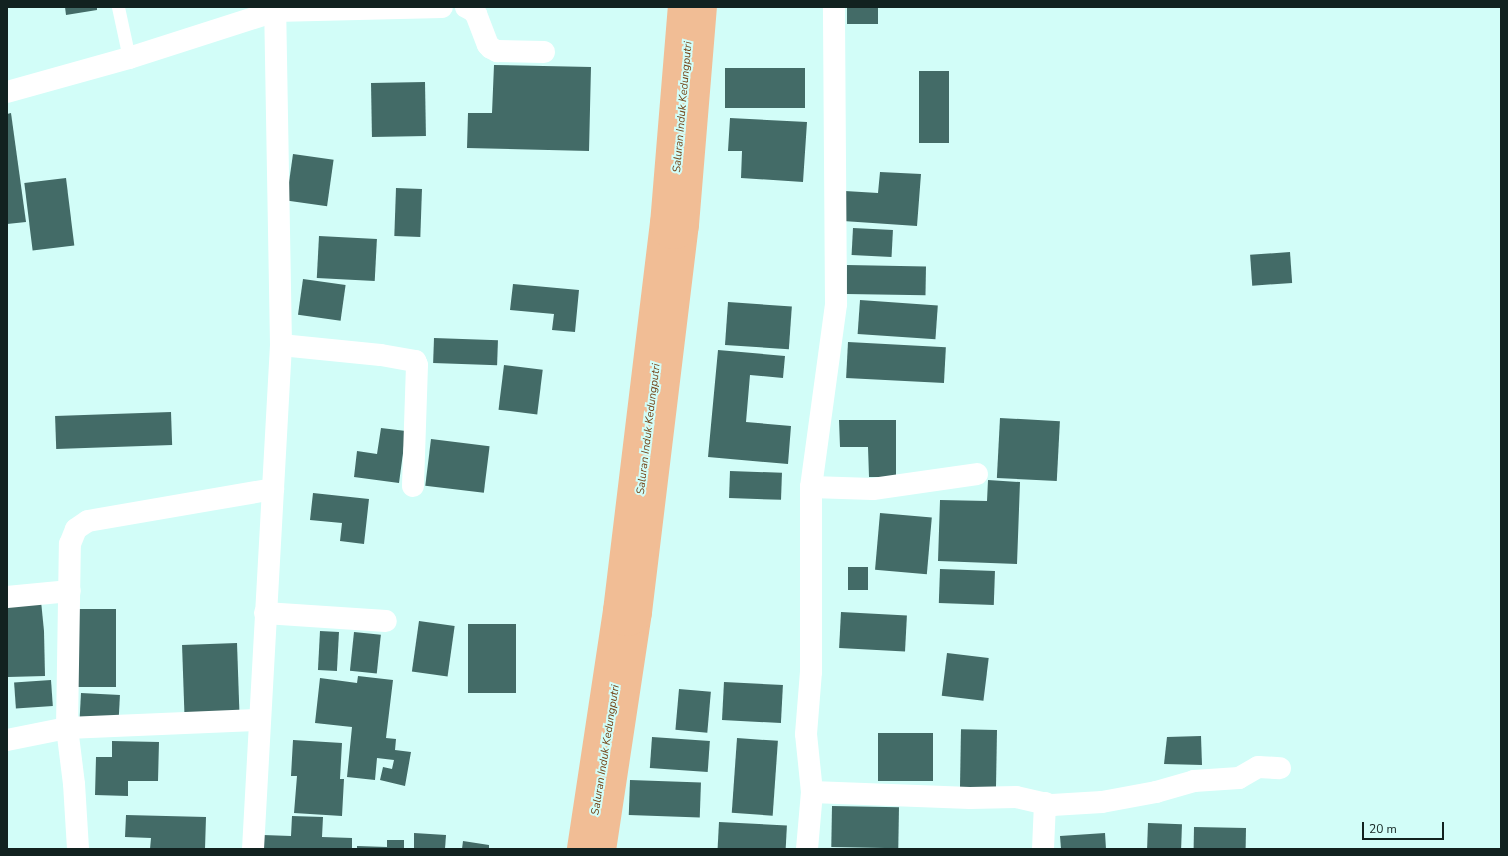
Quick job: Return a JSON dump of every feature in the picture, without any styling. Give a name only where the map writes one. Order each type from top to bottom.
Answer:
[{"type":"street","points":[[7,92],[129,58],[275,9],[442,7]]},
{"type":"street","points":[[466,7],[476,14],[491,48],[497,51],[544,52]]},
{"type":"street","points":[[807,849],[812,792],[806,734],[811,672],[811,486],[836,304],[834,7]]},
{"type":"street","points":[[253,849],[280,346],[275,9]]},
{"type":"street","points":[[280,346],[381,355],[415,361],[417,365],[413,486]]},
{"type":"street","points":[[811,486],[873,489],[977,474]]},
{"type":"street","points":[[78,849],[74,784],[67,728],[72,537],[76,529],[88,521],[273,489]]},
{"type":"street","points":[[7,597],[70,591]]},
{"type":"street","points":[[265,613],[386,621]]},
{"type":"street","points":[[7,740],[67,728],[260,720]]},
{"type":"street","points":[[812,792],[970,798],[1016,797],[1052,805],[1102,802],[1156,792],[1194,781],[1239,778],[1258,767],[1280,768]]},
{"type":"street","points":[[1043,849],[1045,803]]},
{"type":"lane","points":[[118,7],[129,58]]},
{"type":"building","points":[[65,7],[97,7],[97,10],[66,15]]},
{"type":"building","points":[[847,7],[878,7],[878,24],[847,24]]},
{"type":"building","points":[[494,65],[591,67],[589,151],[467,148],[468,113],[492,113]]},
{"type":"building","points":[[725,68],[805,68],[805,108],[725,108]]},
{"type":"building","points":[[919,71],[949,71],[949,143],[919,143]]},
{"type":"building","points":[[425,82],[426,136],[372,137],[371,83]]},
{"type":"building","points":[[11,113],[26,222],[7,224],[7,114]]},
{"type":"building","points":[[730,118],[807,122],[803,182],[741,178],[742,151],[728,151]]},
{"type":"building","points":[[293,154],[334,160],[327,206],[286,201]]},
{"type":"building","points":[[880,172],[921,174],[917,226],[843,221],[845,191],[878,193]]},
{"type":"building","points":[[66,178],[74,245],[33,251],[24,183]]},
{"type":"building","points":[[396,188],[422,189],[420,237],[394,236]]},
{"type":"building","points":[[853,228],[893,230],[892,257],[852,255]]},
{"type":"building","points":[[319,236],[377,239],[375,281],[317,278]]},
{"type":"building","points":[[1290,252],[1292,283],[1252,286],[1250,255]]},
{"type":"building","points":[[847,265],[926,266],[925,295],[846,294]]},
{"type":"building","points":[[303,279],[346,285],[341,321],[298,315]]},
{"type":"building","points":[[513,284],[579,290],[575,332],[552,330],[554,314],[510,310]]},
{"type":"building","points":[[860,300],[938,305],[935,339],[858,334]]},
{"type":"building","points":[[728,302],[792,306],[789,349],[725,345]]},
{"type":"building","points":[[434,338],[498,340],[497,365],[433,363]]},
{"type":"building","points":[[848,342],[946,347],[944,383],[846,378]]},
{"type":"building","points":[[718,350],[785,356],[783,378],[750,375],[746,422],[791,426],[788,464],[708,457]]},
{"type":"building","points":[[504,365],[543,370],[537,414],[499,410]]},
{"type":"building","points":[[171,412],[172,445],[56,449],[55,416]]},
{"type":"building","points":[[1000,418],[1060,421],[1057,481],[997,478]]},
{"type":"building","points":[[839,420],[896,420],[896,477],[869,477],[868,447],[840,447]]},
{"type":"building","points":[[381,428],[406,431],[399,483],[354,477],[357,451],[377,454]]},
{"type":"building","points":[[431,439],[490,446],[484,493],[425,486]]},
{"type":"building","points":[[730,471],[782,473],[781,500],[729,498]]},
{"type":"building","points":[[988,480],[1020,482],[1017,564],[938,561],[940,500],[987,501]]},
{"type":"building","points":[[313,493],[369,499],[364,544],[340,541],[342,523],[310,520]]},
{"type":"building","points":[[880,513],[932,518],[927,574],[875,570]]},
{"type":"building","points":[[848,567],[868,567],[868,590],[848,590]]},
{"type":"building","points":[[940,569],[995,571],[994,605],[939,603]]},
{"type":"building","points":[[41,601],[44,631],[45,676],[8,677],[7,605]]},
{"type":"building","points":[[73,609],[116,609],[116,687],[73,687]]},
{"type":"building","points":[[841,612],[907,615],[905,651],[839,648]]},
{"type":"building","points":[[419,621],[455,626],[448,677],[412,672]]},
{"type":"building","points":[[468,624],[516,624],[516,693],[468,693]]},
{"type":"building","points":[[320,631],[339,632],[337,671],[318,670]]},
{"type":"building","points":[[354,632],[381,635],[377,674],[350,671]]},
{"type":"building","points":[[237,643],[240,717],[185,719],[182,645]]},
{"type":"building","points":[[947,653],[989,658],[983,701],[942,696]]},
{"type":"building","points":[[358,676],[393,680],[386,738],[396,739],[395,750],[411,752],[405,786],[380,780],[383,767],[392,769],[394,760],[377,758],[375,780],[347,777],[352,727],[315,723],[320,678],[357,683]]},
{"type":"building","points":[[51,680],[53,706],[16,709],[14,683]]},
{"type":"building","points":[[724,682],[783,685],[781,723],[722,720]]},
{"type":"building","points":[[679,689],[711,692],[707,733],[675,730]]},
{"type":"building","points":[[81,693],[120,695],[119,721],[80,719]]},
{"type":"building","points":[[961,729],[997,730],[996,788],[960,787]]},
{"type":"building","points":[[878,733],[933,733],[933,781],[878,781]]},
{"type":"building","points":[[1201,736],[1202,765],[1164,764],[1167,737]]},
{"type":"building","points":[[652,737],[710,741],[708,772],[650,768]]},
{"type":"building","points":[[737,738],[778,741],[773,816],[732,813]]},
{"type":"building","points":[[293,740],[342,743],[340,779],[344,779],[342,816],[294,813],[297,776],[291,776]]},
{"type":"building","points":[[112,741],[159,742],[158,781],[128,781],[128,796],[95,795],[96,757],[112,757]]},
{"type":"building","points":[[630,780],[701,782],[700,817],[629,815]]},
{"type":"building","points":[[832,806],[899,807],[898,848],[831,847]]},
{"type":"building","points":[[126,815],[206,817],[205,849],[150,849],[151,838],[125,837]]},
{"type":"building","points":[[292,816],[323,817],[322,837],[352,838],[352,849],[263,849],[263,835],[291,836]]},
{"type":"building","points":[[719,822],[787,826],[786,849],[718,849]]},
{"type":"building","points":[[1148,823],[1182,824],[1181,849],[1147,849]]},
{"type":"building","points":[[1194,827],[1246,828],[1246,849],[1194,849]]},
{"type":"building","points":[[414,833],[446,835],[445,849],[414,849]]},
{"type":"building","points":[[1105,833],[1106,849],[1061,849],[1060,836]]},
{"type":"building","points":[[387,840],[404,840],[404,849],[357,849],[357,846],[387,847]]},
{"type":"building","points":[[463,841],[489,845],[489,849],[462,849]]},
{"type":"waterway","name":"Saluran Induk Kedungputri","points":[[591,849],[627,611],[674,224],[692,7]]}]
